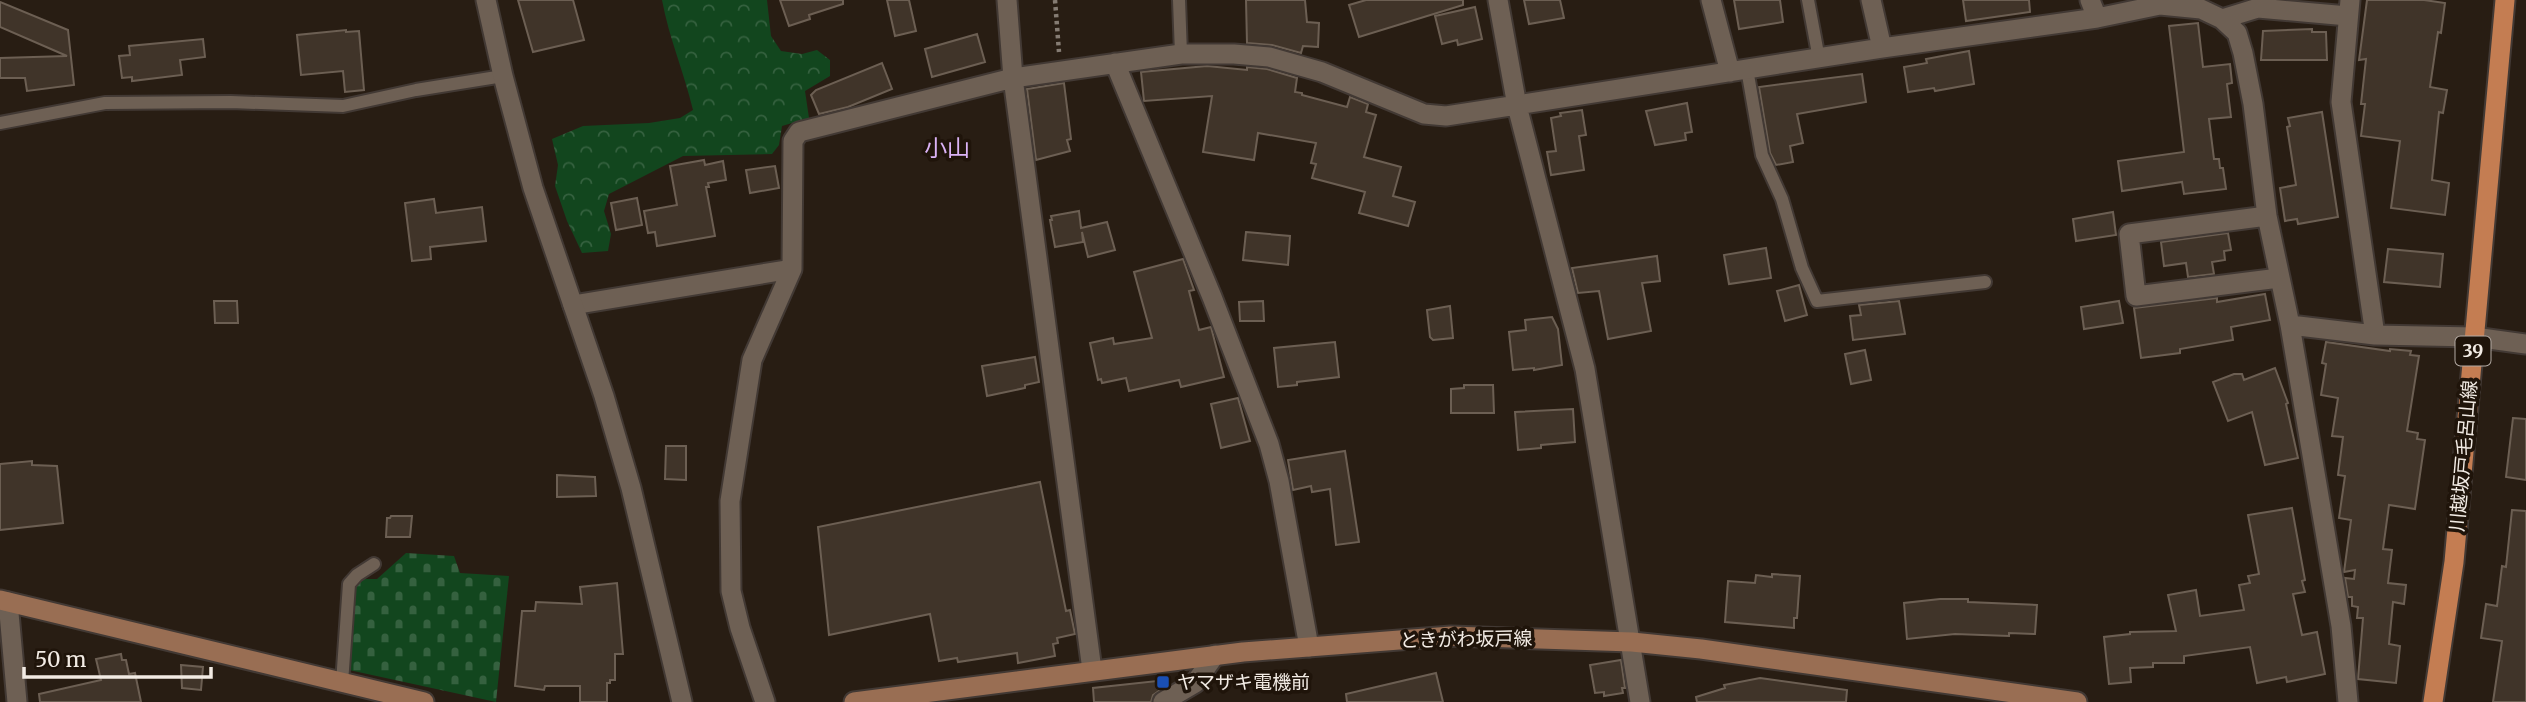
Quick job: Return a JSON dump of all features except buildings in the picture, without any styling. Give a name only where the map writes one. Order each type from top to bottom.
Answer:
[{"type":"main road","name":"川越坂戸毛呂山線","points":[[2433,702],[2454,562],[2505,0]]},
{"type":"main road","points":[[4,601],[424,702]]},
{"type":"main road","name":"ときがわ坂戸線","points":[[854,702],[1215,655],[1451,636],[1632,642],[1702,649],[2077,702]]},
{"type":"street","points":[[486,0],[533,188],[604,396],[631,488],[682,702]]},
{"type":"street","points":[[1007,0],[1013,78],[1092,670]]},
{"type":"street","points":[[1498,0],[1517,106],[1585,369],[1640,702]]},
{"type":"street","points":[[1711,0],[1739,71]]},
{"type":"street","points":[[1871,0],[1882,48]]},
{"type":"street","points":[[2090,0],[2097,19]]},
{"type":"street","points":[[765,702],[740,628],[731,591],[730,501],[752,360],[792,269],[793,141],[799,132],[1013,78],[1181,54],[1269,57],[1322,72],[1424,114],[1446,116],[1882,48],[2097,19],[2160,5],[2201,9],[2222,19],[2237,33],[2243,52],[2253,104],[2267,216],[2290,325],[2341,626],[2348,702]]},
{"type":"street","points":[[2222,19],[2258,8],[2349,8],[2341,102],[2375,335]]},
{"type":"street","points":[[1115,63],[1269,444],[1279,481],[1310,647]]},
{"type":"street","points":[[2267,216],[2129,234],[2136,296],[2278,278]]},
{"type":"street","points":[[573,305],[792,269]]},
{"type":"street","points":[[2290,325],[2375,335],[2474,337],[2526,344]]},
{"type":"street","points":[[4,601],[17,702]]},
{"type":"street","points":[[1163,702],[1195,683],[1215,655]]},
{"type":"lane","points":[[1180,0],[1181,54]]},
{"type":"lane","points":[[1808,0],[1819,59]]},
{"type":"lane","points":[[1739,71],[1762,155],[1782,199],[1802,268],[1818,301],[1985,282]]},
{"type":"lane","points":[[0,123],[105,103],[231,102],[343,106],[463,81],[503,76]]},
{"type":"lane","points":[[342,683],[349,584],[374,564]]},
{"type":"path","points":[[1055,0],[1060,71]]},
{"type":"green space","points":[[662,0],[767,0],[771,36],[781,51],[802,54],[817,50],[830,60],[830,76],[805,91],[809,118],[782,126],[779,145],[772,154],[683,156],[609,194],[604,211],[611,234],[608,251],[582,253],[555,186],[558,165],[552,139],[583,126],[649,123],[680,118],[693,110]]},
{"type":"green space","points":[[406,553],[454,556],[460,573],[509,576],[496,702],[349,670],[354,585],[364,579],[377,579]]},
{"type":"place","name":"ヤマザキ電機前","points":[[1163,682]]},
{"type":"district","name":"小山","points":[[947,148]]}]
